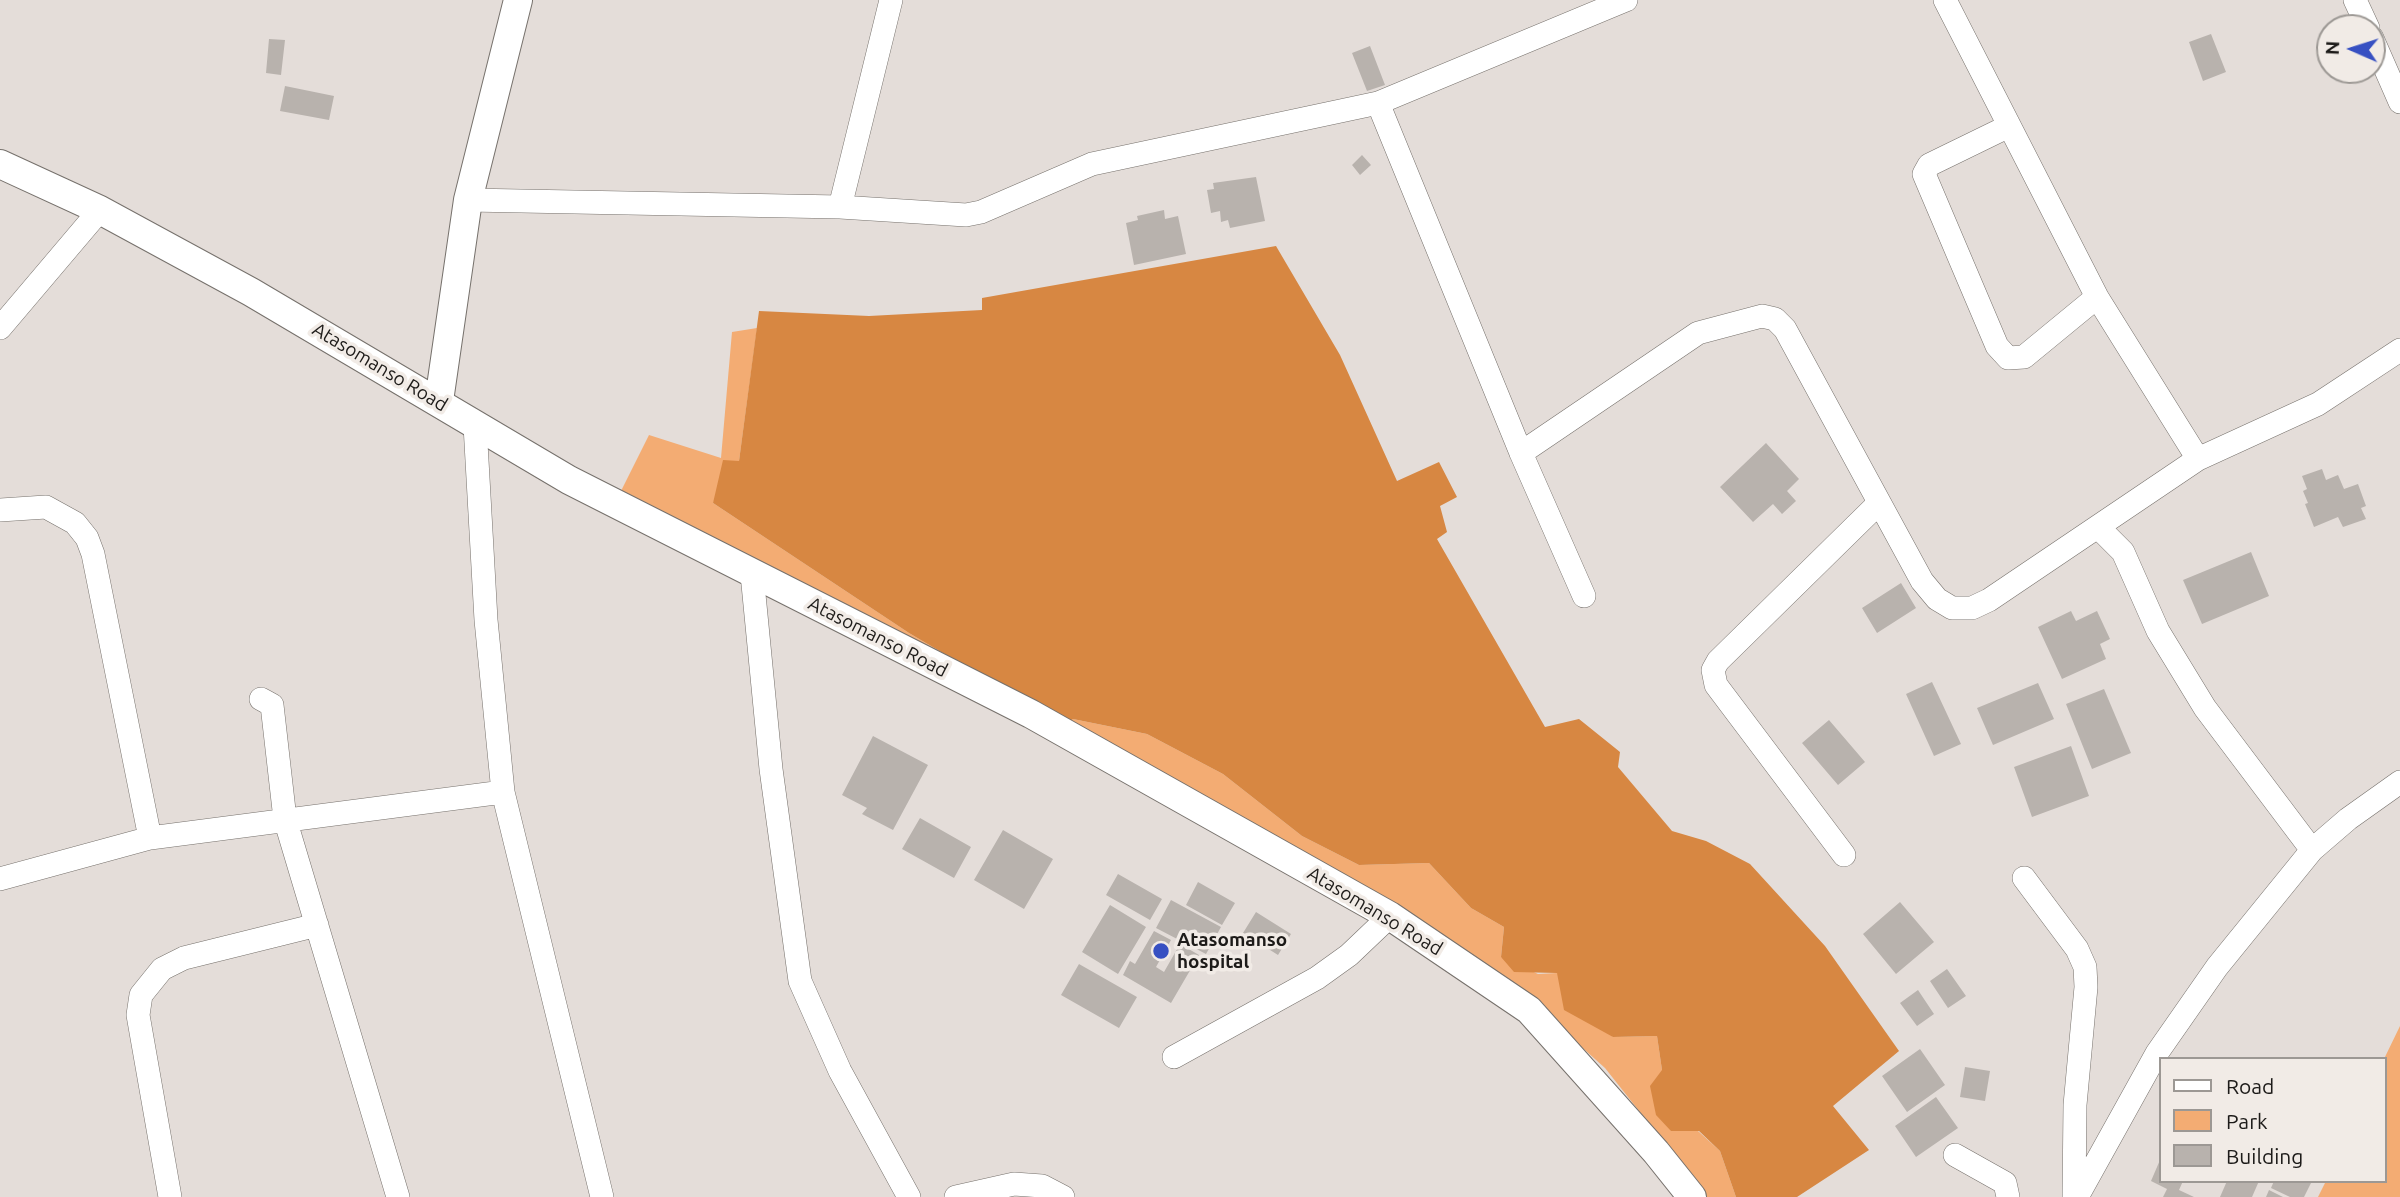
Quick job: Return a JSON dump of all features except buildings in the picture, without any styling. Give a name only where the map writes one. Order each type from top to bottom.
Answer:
[{"type":"street","points":[[439,401],[468,200],[517,0]]},
{"type":"street","points":[[840,207],[891,0]]},
{"type":"street","points":[[468,200],[840,207],[965,215],[981,212],[1092,164],[1378,103],[1626,0]]},
{"type":"street","points":[[1945,0],[2097,296],[2198,459]]},
{"type":"street","points":[[2386,70],[2400,102]]},
{"type":"street","points":[[1378,103],[1521,453],[1584,596]]},
{"type":"street","points":[[2009,126],[1929,165],[1924,174],[1926,187],[1997,346],[2008,358],[2024,357],[2097,296]]},
{"type":"street","name":"Atasomanso Road","points":[[0,164],[100,210],[251,292],[580,486],[1031,715],[1390,916],[1529,1010],[1656,1152],[1692,1197]]},
{"type":"street","points":[[0,328],[100,210]]},
{"type":"street","points":[[1521,453],[1698,333],[1762,316],[1775,319],[1785,329],[1922,581],[1937,598],[1952,608],[1972,608],[1989,600],[2198,459],[2318,404],[2400,350]]},
{"type":"street","points":[[475,425],[486,620],[503,792],[602,1197]]},
{"type":"street","points":[[1844,856],[1716,685],[1713,670],[1718,661],[1879,503]]},
{"type":"street","points":[[2123,552],[2132,504]]},
{"type":"street","points":[[0,510],[46,508],[75,523],[87,538],[93,554],[150,838]]},
{"type":"street","points":[[2098,527],[2123,552],[2158,631],[2205,708],[2312,850]]},
{"type":"street","points":[[752,574],[771,769],[800,981],[840,1072],[909,1197]]},
{"type":"street","points":[[261,699],[272,705],[285,819],[398,1197]]},
{"type":"street","points":[[2076,1197],[2157,1053],[2217,967],[2312,850],[2400,782]]},
{"type":"street","points":[[0,879],[150,838],[503,792]]},
{"type":"street","points":[[2024,878],[2077,949],[2085,967],[2087,987],[2075,1105],[2076,1197]]},
{"type":"street","points":[[1174,1057],[1317,978],[1349,955],[1390,916]]},
{"type":"street","points":[[170,1197],[138,1014],[141,995],[162,969],[184,958],[317,925]]},
{"type":"street","points":[[1955,1155],[2005,1183],[2008,1197]]},
{"type":"street","points":[[956,1197],[1014,1184],[1042,1186],[1063,1197]]},
{"type":"green space","points":[[757,328],[739,461],[713,503],[909,633],[1064,725],[1073,719],[1147,734],[1223,774],[1302,836],[1359,865],[1429,863],[1471,908],[1504,927],[1501,957],[1538,974],[1557,973],[1613,1037],[1657,1036],[1671,1131],[1698,1131],[1720,1151],[1736,1197],[1704,1197],[1689,1174],[1605,1068],[1529,1000],[618,497],[649,435],[721,458],[732,332]]},
{"type":"green space","points":[[2400,1026],[2400,1197],[2318,1197],[2325,1183],[2386,1183],[2385,1057]]},
{"type":"shaded area","points":[[1276,246],[1340,355],[1397,481],[1439,462],[1457,497],[1440,506],[1447,532],[1437,539],[1545,727],[1579,719],[1620,752],[1618,767],[1672,831],[1706,841],[1750,864],[1825,946],[1899,1051],[1833,1106],[1869,1150],[1797,1197],[1736,1197],[1720,1151],[1699,1131],[1671,1131],[1656,1115],[1650,1086],[1662,1070],[1657,1036],[1613,1037],[1564,1010],[1557,973],[1514,972],[1501,957],[1504,927],[1471,908],[1429,863],[1359,865],[1302,836],[1223,774],[1147,734],[1073,719],[1065,725],[909,633],[713,503],[723,460],[739,461],[759,311],[869,316],[982,310],[982,298]]},
{"type":"place","name":"Atasomanso hospital","points":[[1161,951]]}]
